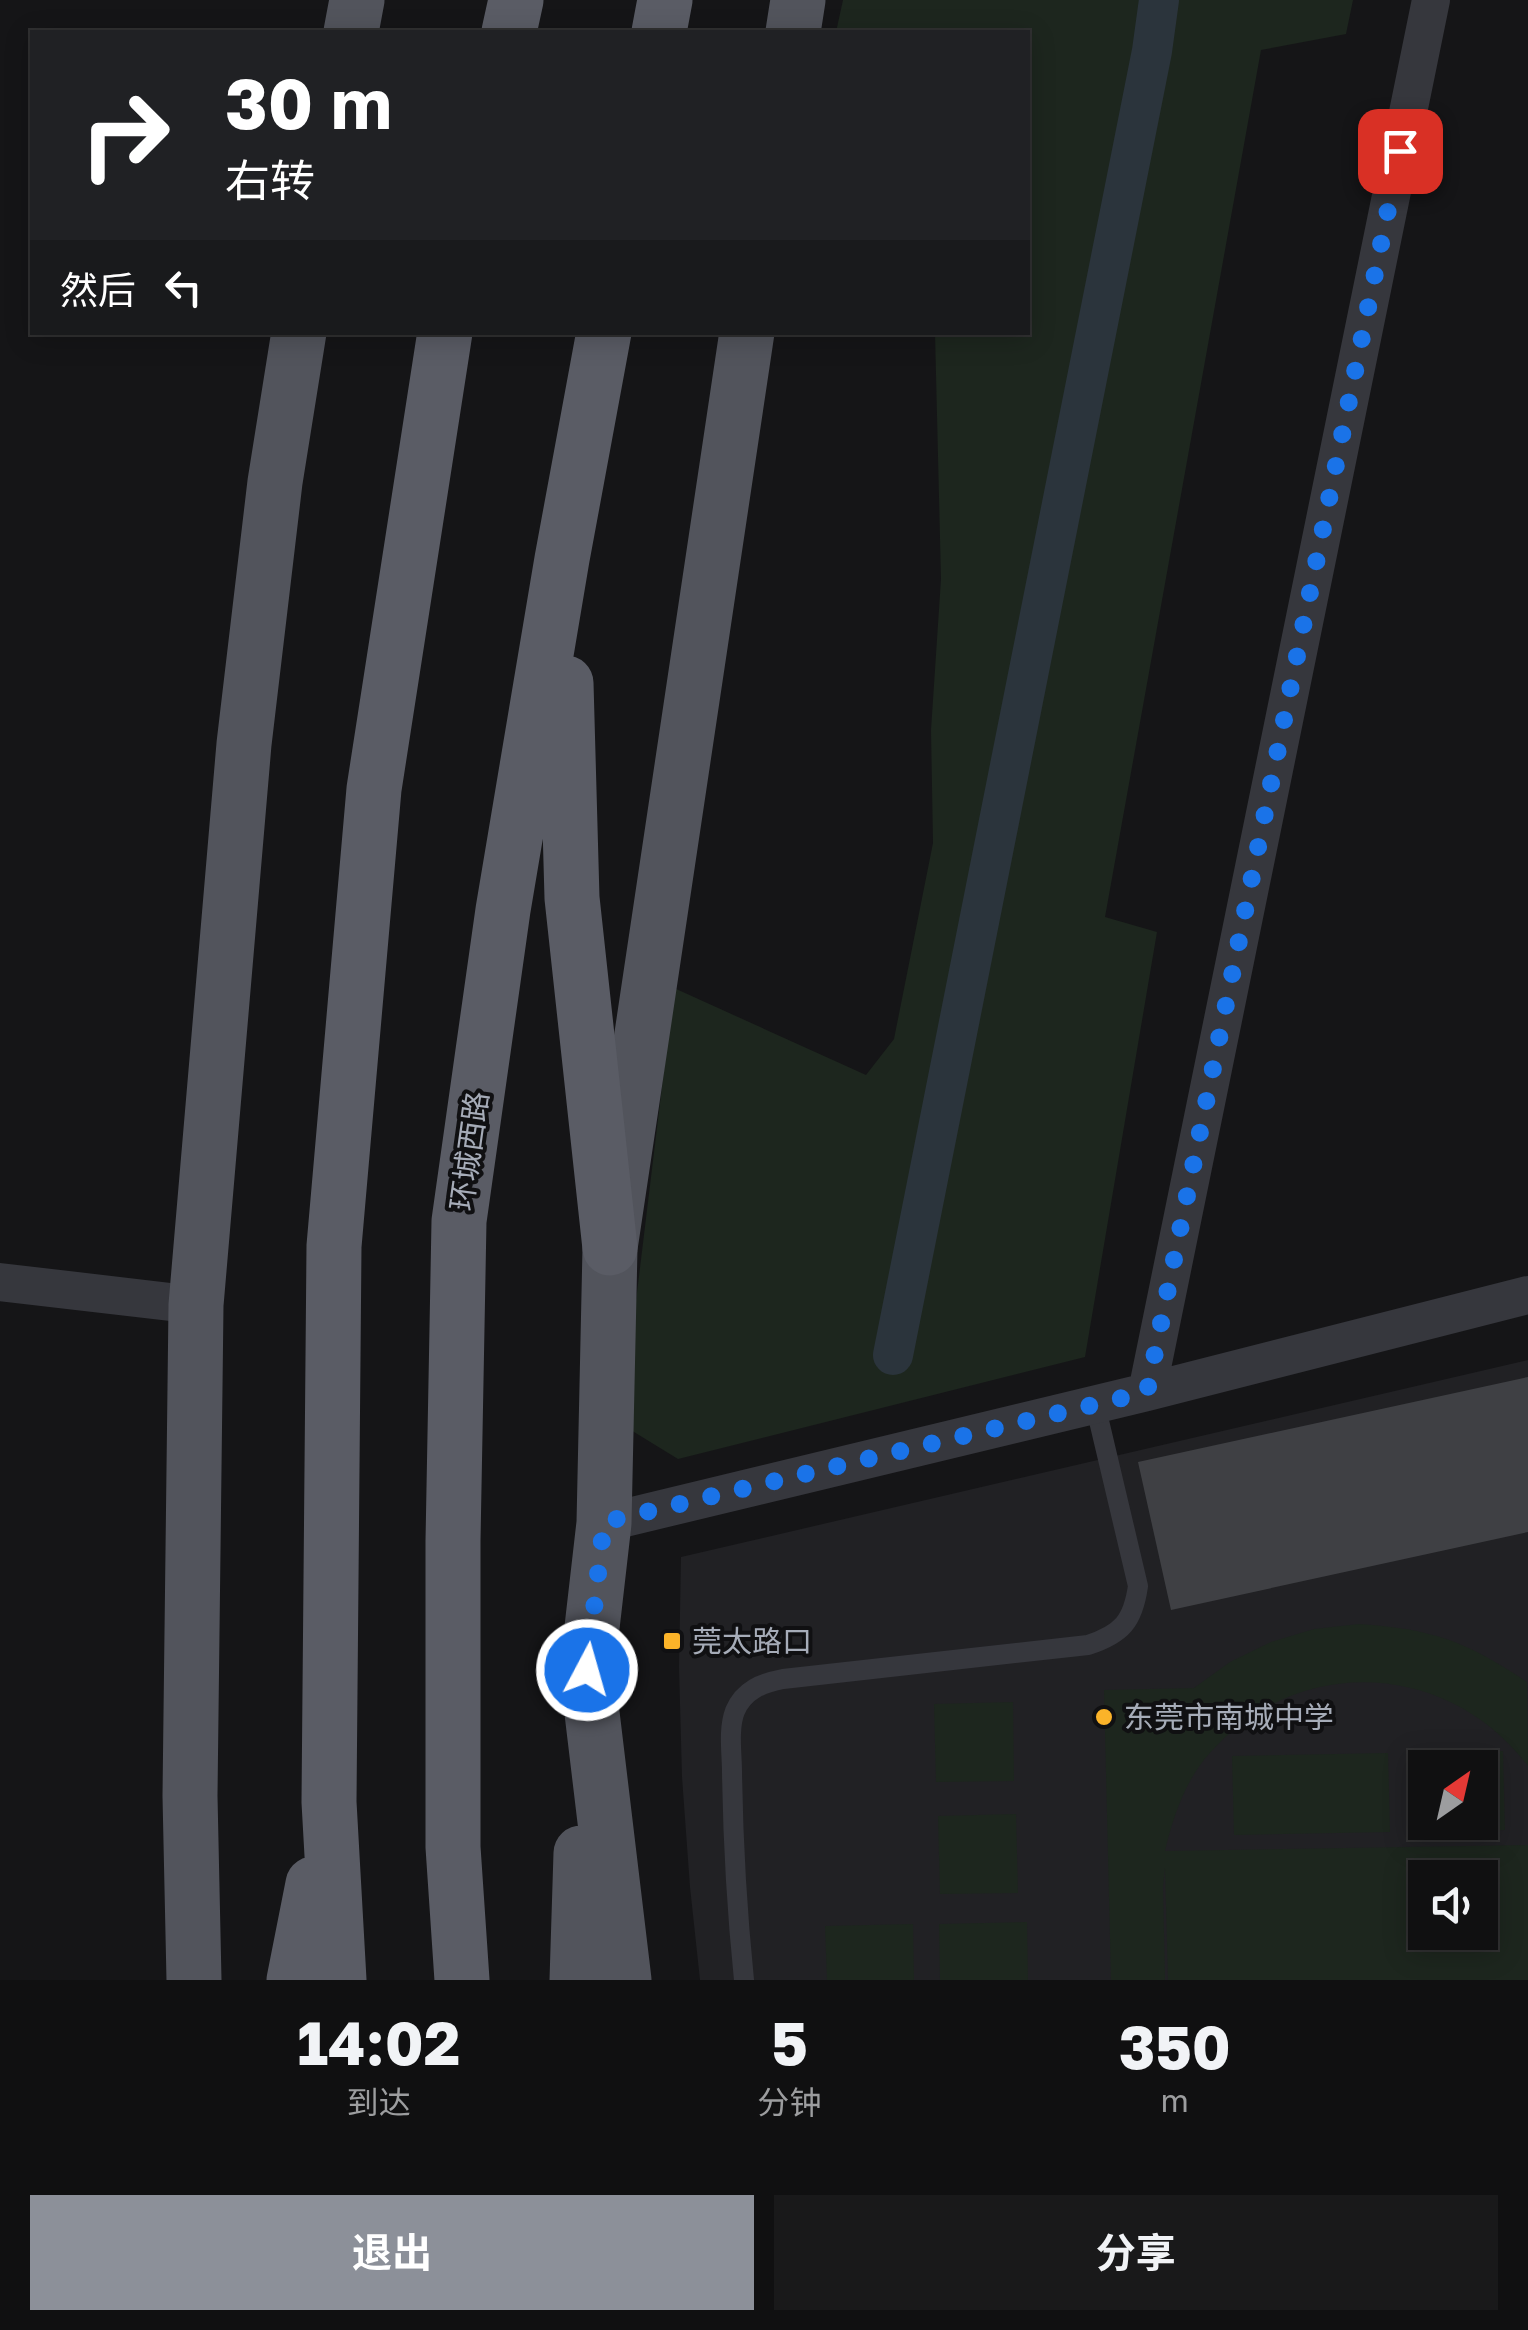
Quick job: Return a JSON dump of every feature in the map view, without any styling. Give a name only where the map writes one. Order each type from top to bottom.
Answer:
[{"type":"highway","points":[[508,30],[516,0]]},
{"type":"highway","points":[[658,30],[664,0]]},
{"type":"highway","points":[[339,1980],[329,1802],[334,1246],[374,789],[446,335]]},
{"type":"highway","name":"环城西路","points":[[462,1980],[453,1846],[452,1541],[459,1222],[504,910],[603,335]]},
{"type":"highway","points":[[562,559],[572,898],[610,1248]]},
{"type":"highway","points":[[294,1980],[329,1802]]},
{"type":"main road","points":[[351,30],[356,0]]},
{"type":"main road","points":[[793,30],[798,0]]},
{"type":"main road","points":[[194,1980],[190,1776],[196,1305],[244,744],[275,482],[299,335]]},
{"type":"main road","points":[[577,1980],[587,1670],[604,1522],[610,1248],[747,335]]},
{"type":"main road","points":[[587,1670],[624,1980]]},
{"type":"street","points":[[1147,1392],[1431,0]]},
{"type":"street","points":[[0,1282],[196,1305]]},
{"type":"street","points":[[604,1522],[1147,1392],[1528,1295]]},
{"type":"lane","points":[[744,1980],[734,1850],[733,1714],[744,1696],[762,1683],[1088,1646],[1109,1638],[1125,1625],[1135,1607],[1138,1586],[1094,1404]]},
{"type":"shaded area","points":[[843,0],[1353,0],[1346,34],[1261,50],[1105,917],[1157,932],[1085,1357],[678,1459],[621,1424],[674,988],[866,1075],[894,1039],[933,843],[931,730],[941,579],[935,335],[1030,335],[1030,30],[836,30]]},
{"type":"shaded area","name":"东莞市南城中学","points":[[1528,1360],[1528,1980],[700,1980],[682,1777],[681,1557]]},
{"type":"shaded area","points":[[1359,1624],[1407,1629],[1466,1647],[1527,1682],[1528,1766],[1495,1731],[1457,1705],[1415,1689],[1372,1682],[1328,1685],[1285,1698],[1245,1721],[1209,1754],[1181,1800],[1165,1851],[1528,1845],[1528,1980],[1168,1980],[1165,1868],[1165,1980],[1111,1980],[1104,1690],[1194,1688],[1230,1662],[1271,1642],[1314,1629]]},
{"type":"shaded area","points":[[1013,1702],[1014,1781],[936,1782],[934,1704]]},
{"type":"shaded area","points":[[1498,1751],[1503,1751],[1505,1830],[1498,1830]]},
{"type":"shaded area","points":[[1388,1753],[1390,1832],[1234,1835],[1232,1756]]},
{"type":"shaded area","points":[[1016,1814],[1018,1893],[940,1894],[938,1816]]},
{"type":"shaded area","points":[[1027,1922],[1028,1980],[940,1980],[939,1924]]},
{"type":"shaded area","points":[[913,1924],[914,1980],[827,1980],[825,1926]]},
{"type":"building","points":[[1528,1377],[1528,1532],[1171,1610],[1138,1462]]},
{"type":"waterway","points":[[893,1355],[1159,0]]},
{"type":"place","name":"莞太路口","points":[[672,1641]]},
{"type":"place","name":"东莞市南城中学","points":[[1104,1717]]},
{"type":"route","points":[[587,1670],[604,1522],[1147,1392],[1400,151]]}]
